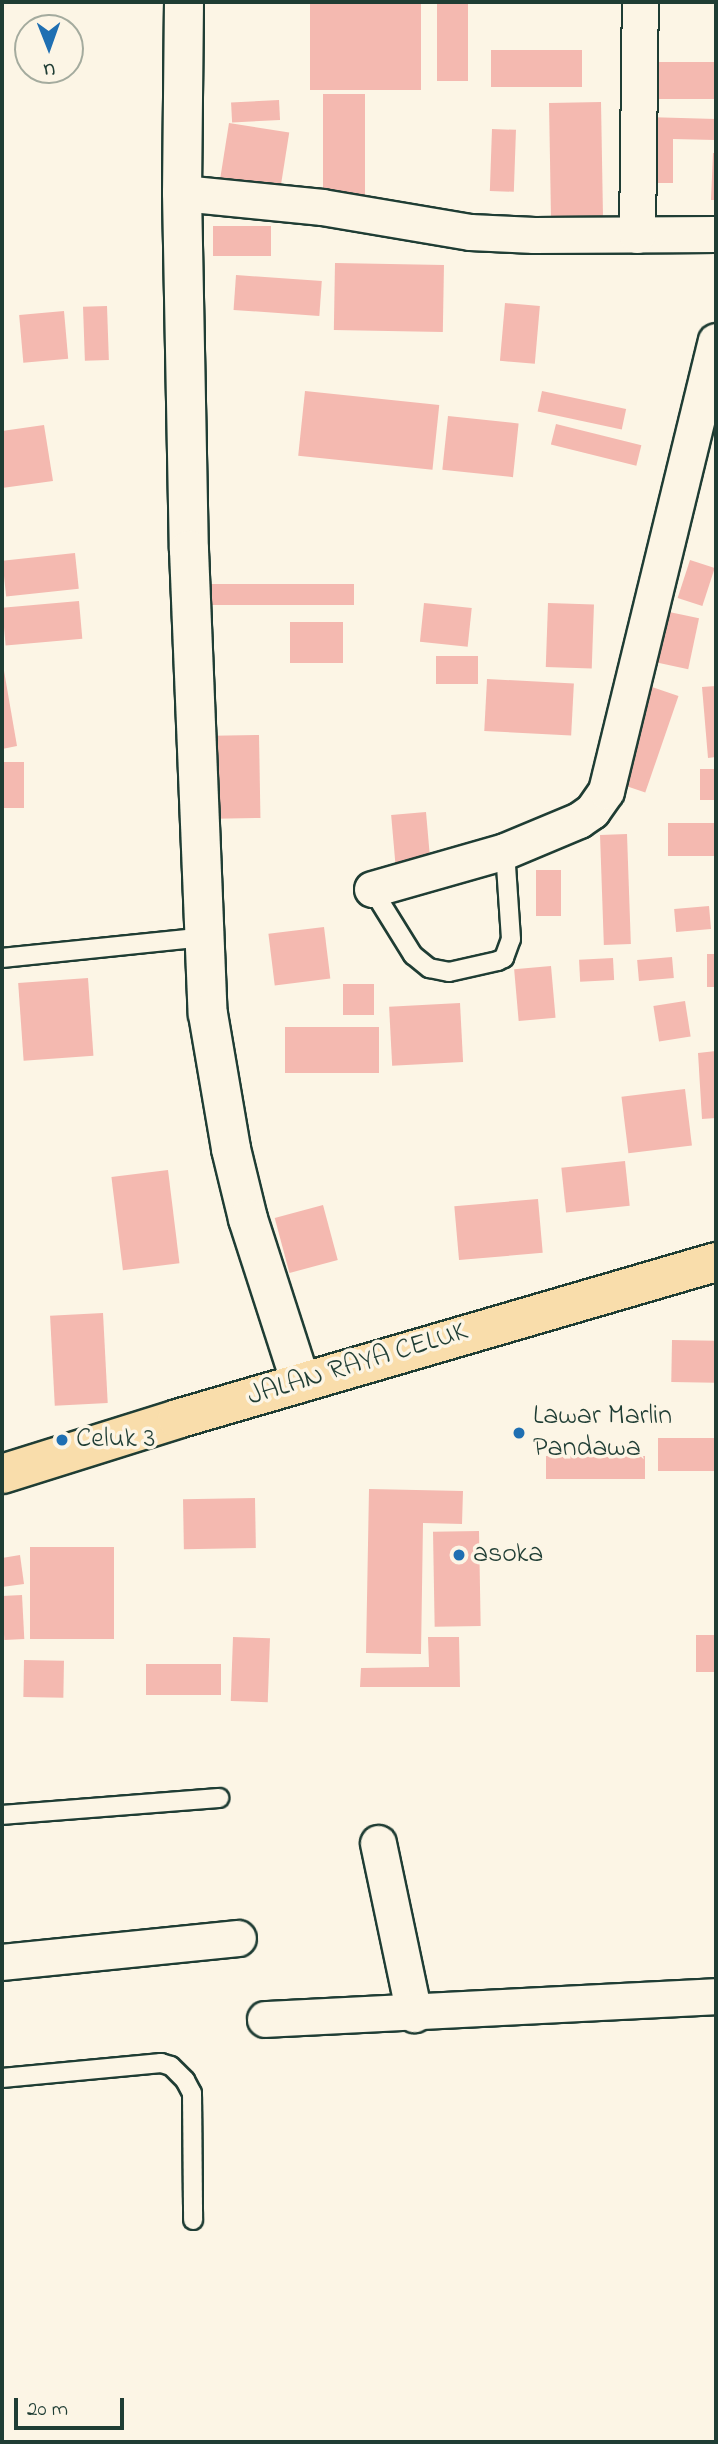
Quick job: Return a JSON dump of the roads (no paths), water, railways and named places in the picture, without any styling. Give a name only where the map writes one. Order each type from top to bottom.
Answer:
[{"type":"highway","name":"JALAN RAYA CELUK","points":[[2,1474],[301,1383],[716,1262]]},
{"type":"street","points":[[184,2],[182,193],[189,550],[208,1014],[231,1149],[276,1310],[301,1383]]},
{"type":"street","points":[[637,235],[640,2]]},
{"type":"street","points":[[182,193],[322,206],[470,232],[716,234]]},
{"type":"street","points":[[372,889],[505,851],[579,820],[592,811],[606,791],[716,341]]},
{"type":"street","points":[[378,1843],[414,2014]]},
{"type":"street","points":[[2,1962],[238,1938]]},
{"type":"street","points":[[265,2019],[414,2014],[716,1996]]},
{"type":"lane","points":[[372,889],[413,955],[429,968],[449,972],[498,961],[504,958],[511,939],[505,851]]},
{"type":"lane","points":[[2,958],[205,937]]},
{"type":"lane","points":[[2,1815],[219,1798]]},
{"type":"lane","points":[[2,2078],[161,2063],[171,2066],[186,2080],[192,2093],[193,2220]]},
{"type":"place","name":"Lawar Marlin Pandawa","points":[[519,1433]]},
{"type":"place","name":"Celuk 3","points":[[62,1440]]},
{"type":"place","name":"asoka","points":[[459,1555]]}]
